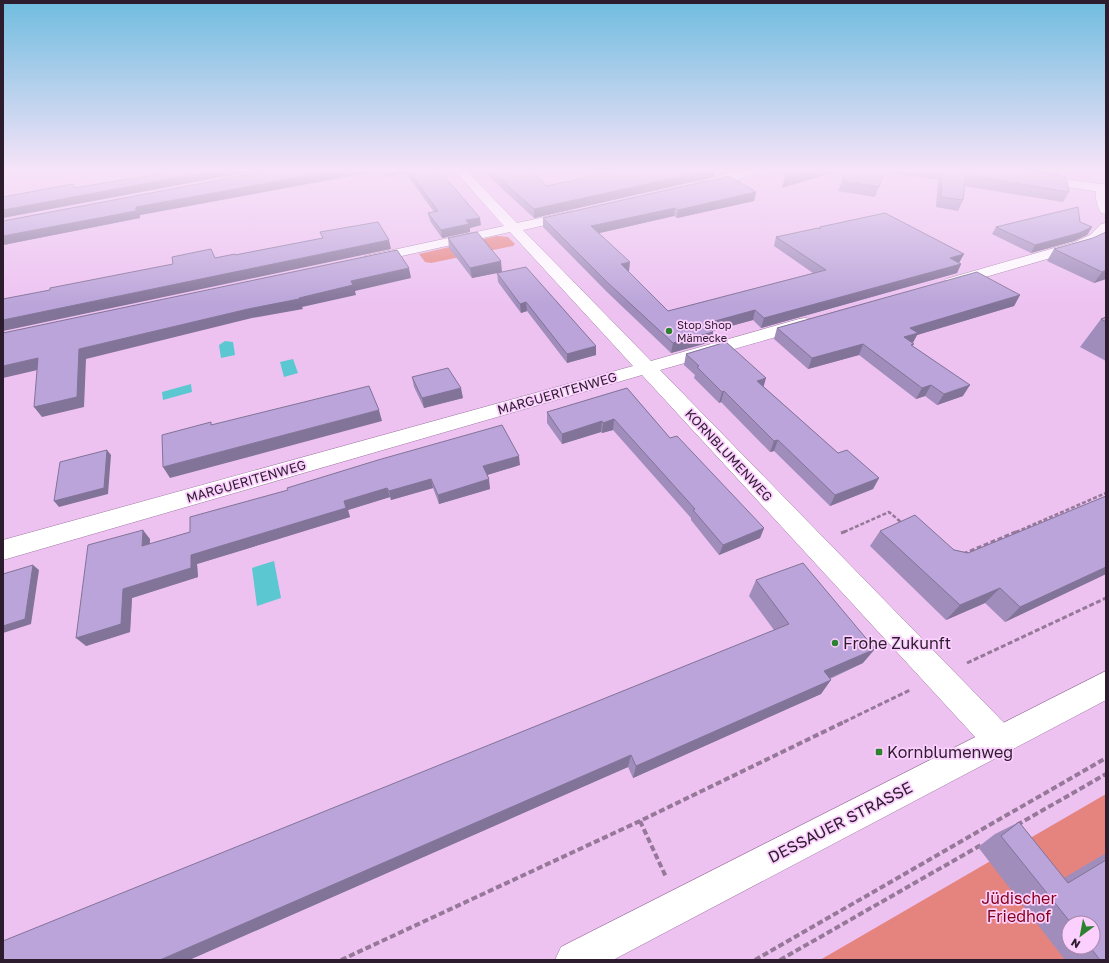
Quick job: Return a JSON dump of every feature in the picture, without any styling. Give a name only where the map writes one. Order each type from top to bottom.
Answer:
[{"type":"street","name":"KORNBLUMENWEG","points":[[502,215],[999,740]]},
{"type":"street","points":[[357,262],[574,215]]},
{"type":"street","points":[[935,286],[1080,245],[1094,239],[1101,234],[1106,227]]},
{"type":"street","name":"MARGUERITENWEG","points":[[3,550],[819,319]]},
{"type":"street","name":"DESSAUER STRASSE","points":[[574,960],[1106,685]]},
{"type":"path","points":[[960,555],[1106,493]]},
{"type":"path","points":[[814,544],[889,512],[906,527]]},
{"type":"path","points":[[341,960],[640,821],[1106,598]]},
{"type":"path","points":[[755,960],[1106,758]]},
{"type":"path","points":[[1009,830],[1106,774]]},
{"type":"path","points":[[640,821],[664,873],[682,904]]},
{"type":"path","points":[[780,960],[988,842]]},
{"type":"green space","points":[[497,236],[508,237],[515,244],[513,246],[431,263],[425,262],[419,254]]},
{"type":"green space","name":"Jüdischer Friedhof","points":[[1106,794],[1106,960],[820,960]]},
{"type":"shaded area","points":[[225,341],[233,342],[235,355],[221,358],[219,345]]},
{"type":"shaded area","points":[[293,359],[298,373],[284,377],[280,362]]},
{"type":"shaded area","points":[[191,384],[192,392],[163,400],[162,392]]},
{"type":"shaded area","points":[[274,561],[281,598],[257,606],[252,568]]},
{"type":"building","points":[[35,215],[115,215],[3,236],[3,221]]},
{"type":"building","points":[[429,215],[477,215],[480,218],[466,220],[469,224],[441,230]]},
{"type":"building","points":[[557,215],[643,215],[591,226],[630,262],[621,264],[668,311],[826,270],[776,237],[818,228],[820,229],[820,227],[876,215],[889,215],[964,254],[950,258],[961,264],[764,318],[755,310],[704,324],[713,332],[673,343],[608,283],[543,218]]},
{"type":"building","points":[[1045,215],[1079,215],[1080,222],[1092,227],[1079,233],[1035,245],[996,227]]},
{"type":"building","points":[[378,222],[389,240],[3,320],[3,299],[50,290],[50,288],[173,264],[172,257],[211,249],[215,258],[235,255],[323,238],[320,232]]},
{"type":"building","points":[[477,232],[501,261],[470,268],[448,238]]},
{"type":"building","points":[[1106,232],[1106,270],[1102,272],[1054,249],[1093,238]]},
{"type":"building","points":[[397,250],[409,268],[351,281],[353,285],[299,299],[248,309],[79,349],[77,397],[34,407],[38,358],[3,366],[3,333]]},
{"type":"building","points":[[526,267],[596,346],[567,354],[526,302],[520,304],[497,273]]},
{"type":"building","points":[[977,272],[1020,295],[910,328],[918,333],[904,337],[914,344],[911,345],[970,385],[944,394],[931,385],[922,388],[863,344],[812,358],[777,328]]},
{"type":"building","points":[[1106,317],[1106,322],[1101,319]]},
{"type":"building","points":[[726,342],[766,378],[757,381],[838,453],[847,450],[879,478],[835,495],[778,440],[774,441],[724,391],[722,392],[686,354]]},
{"type":"building","points":[[448,368],[461,388],[422,398],[412,377]]},
{"type":"building","points":[[369,386],[379,410],[163,467],[162,435],[211,422],[211,425]]},
{"type":"building","points":[[627,388],[670,438],[677,436],[764,528],[723,545],[693,510],[695,509],[614,419],[603,423],[602,421],[562,434],[547,412]]},
{"type":"building","points":[[502,425],[519,456],[483,466],[489,479],[438,495],[431,479],[389,491],[387,488],[344,501],[346,508],[191,555],[191,568],[123,589],[121,624],[76,638],[88,545],[143,530],[142,546],[190,532],[190,517],[288,490],[287,488],[378,460]]},
{"type":"building","points":[[107,450],[104,488],[54,501],[60,462]]},
{"type":"building","points":[[1106,496],[1106,567],[1020,607],[1000,588],[960,605],[880,531],[915,515],[954,550],[968,553]]},
{"type":"building","points":[[803,563],[875,649],[824,671],[831,680],[636,766],[631,755],[160,960],[3,960],[3,941],[789,624],[756,580]]},
{"type":"building","points":[[33,565],[25,619],[3,626],[3,574]]},
{"type":"building","points":[[1019,822],[1068,883],[1106,860],[1106,960],[1100,960],[1096,955],[1101,955],[1101,915],[1065,915],[1001,836]]},
{"type":"place","name":"Stop Shop Mämecke","points":[[669,331]]},
{"type":"place","name":"Frohe Zukunft","points":[[835,643]]},
{"type":"place","name":"Kornblumenweg","points":[[879,752]]}]
